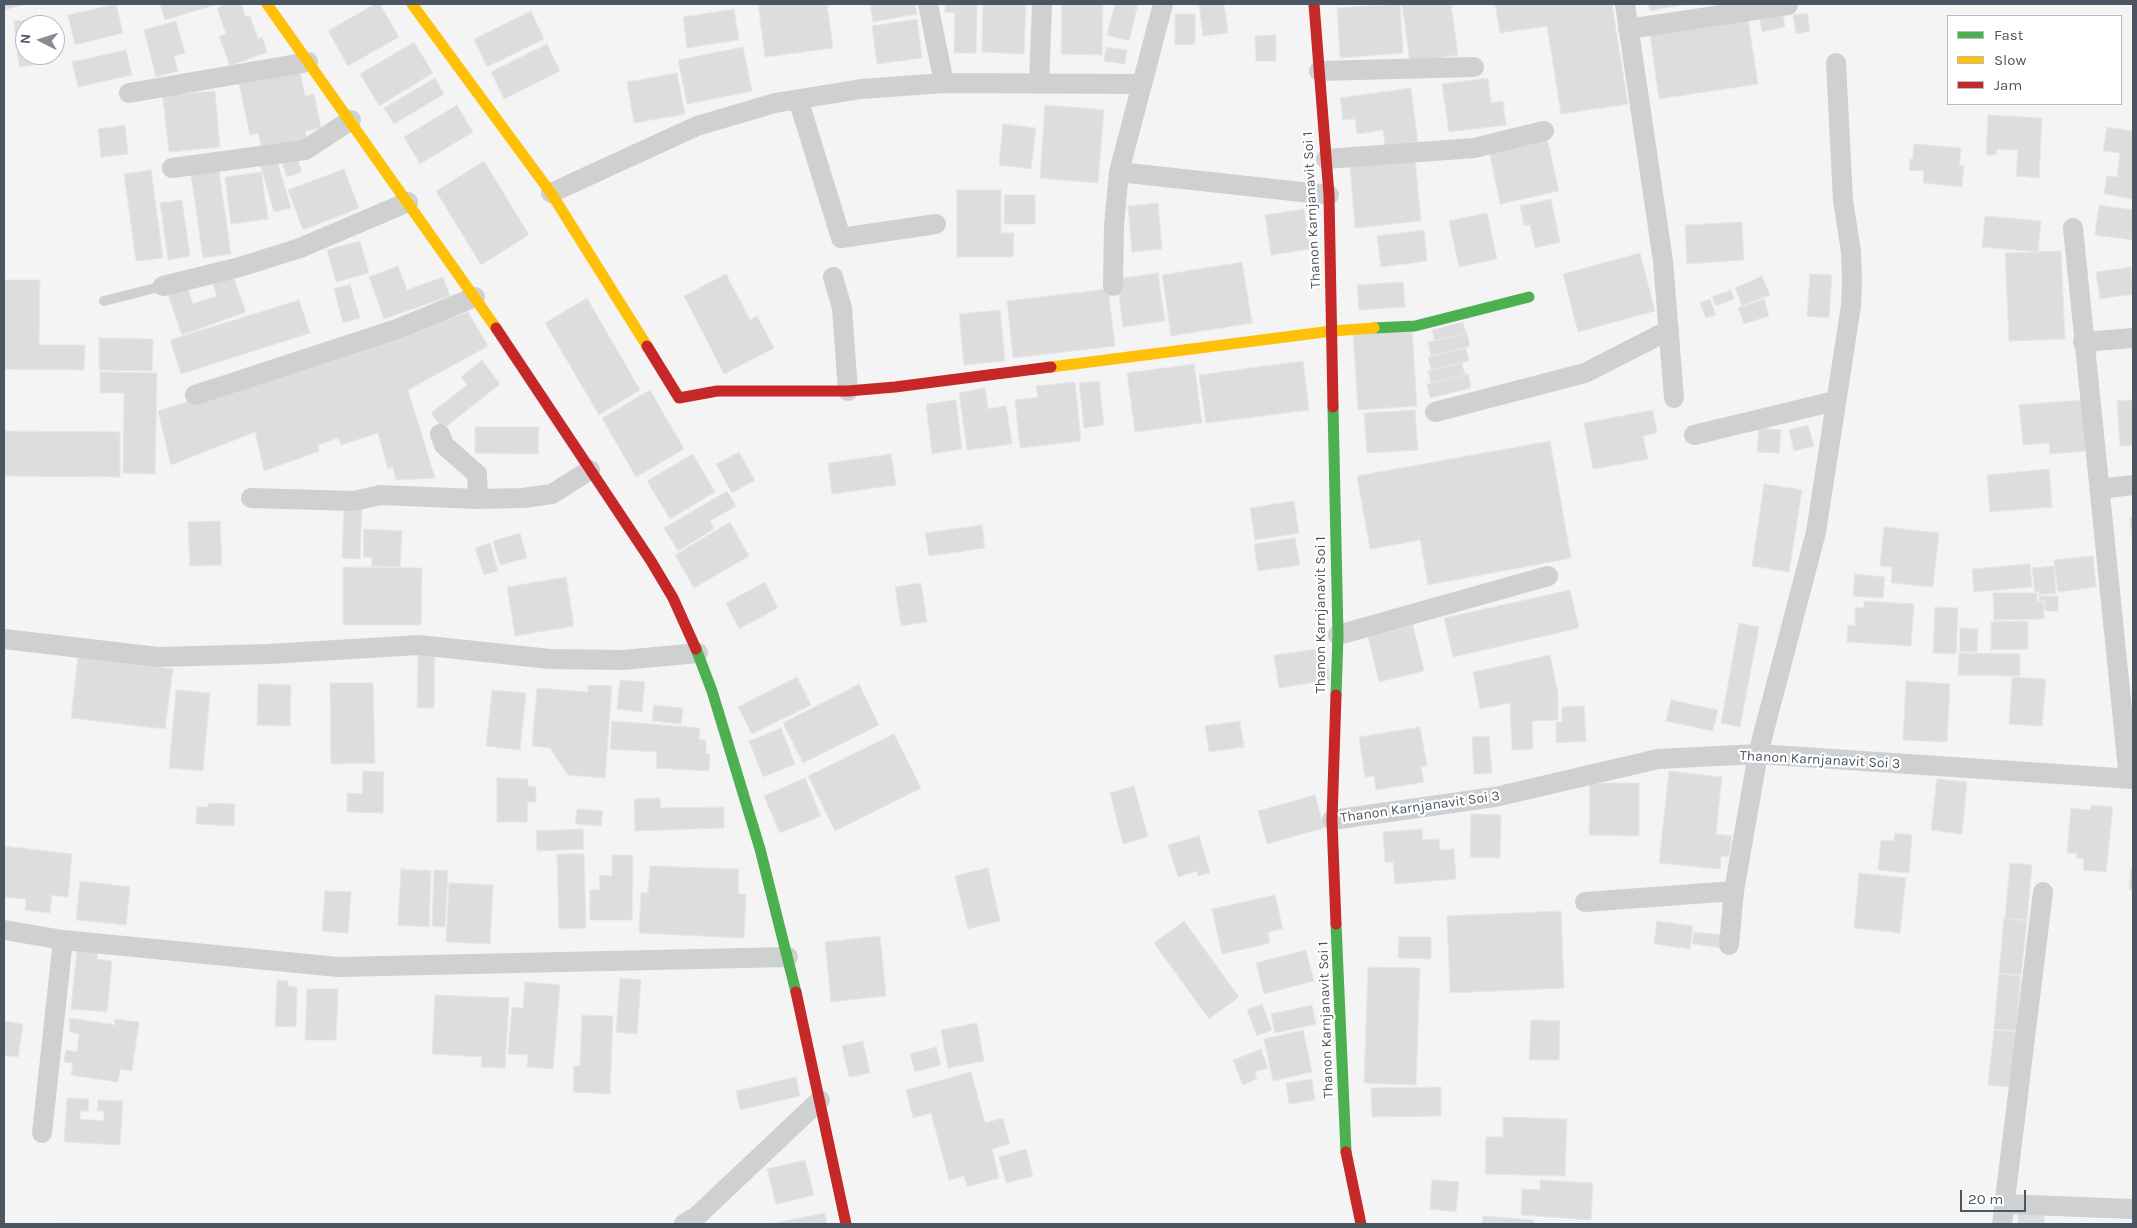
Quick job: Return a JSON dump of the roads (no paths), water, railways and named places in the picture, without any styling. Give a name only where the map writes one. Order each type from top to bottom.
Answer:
[{"type":"street","points":[[268,4],[475,297],[651,561],[673,598],[698,653],[712,691],[751,820],[788,957],[846,1224]]},
{"type":"street","points":[[412,4],[551,193],[679,398],[717,391],[848,391],[1332,331],[1415,326],[1529,297]]},
{"type":"street","points":[[928,4],[944,83]]},
{"type":"street","points":[[1039,84],[1042,4]]},
{"type":"street","points":[[1113,286],[1114,225],[1119,172],[1163,4]]},
{"type":"street","name":"Thanon Karnjanavit Soi 1","points":[[1314,4],[1329,195],[1338,635],[1332,820],[1346,1154],[1360,1224]]},
{"type":"street","points":[[1624,4],[1663,261],[1674,398]]},
{"type":"street","points":[[1628,29],[1788,5]]},
{"type":"street","points":[[130,93],[308,62]]},
{"type":"street","points":[[1730,945],[1734,891],[1758,754],[1816,532],[1851,306],[1851,252],[1843,200],[1836,63]]},
{"type":"street","points":[[1319,72],[1474,67]]},
{"type":"street","points":[[551,193],[697,126],[775,103],[860,89],[944,83],[1141,84]]},
{"type":"street","points":[[798,99],[841,238],[936,224]]},
{"type":"street","points":[[172,168],[305,150],[351,120]]},
{"type":"street","points":[[1326,159],[1474,148],[1544,131]]},
{"type":"street","points":[[1119,172],[1329,195]]},
{"type":"street","points":[[163,286],[240,267],[300,248],[408,202]]},
{"type":"street","points":[[2073,228],[2083,342],[2100,489],[2124,637],[2131,779]]},
{"type":"street","points":[[833,277],[842,308],[848,391]]},
{"type":"street","points":[[195,395],[397,329],[475,297]]},
{"type":"street","points":[[1435,412],[1585,373],[1669,330]]},
{"type":"street","points":[[2083,342],[2133,338]]},
{"type":"street","points":[[1694,436],[1836,401]]},
{"type":"street","points":[[440,434],[444,445],[477,474],[478,499]]},
{"type":"street","points":[[251,498],[354,501],[380,495],[478,499],[523,498],[552,494],[590,470]]},
{"type":"street","points":[[2100,489],[2133,485]]},
{"type":"street","points":[[1338,635],[1548,576]]},
{"type":"street","points":[[4,639],[158,657],[269,654],[419,645],[550,659],[623,660],[698,653]]},
{"type":"street","name":"Thanon Karnjanavit Soi 3","points":[[1332,820],[1494,797],[1658,759],[1758,754],[2131,779]]},
{"type":"street","points":[[1585,902],[1734,891]]},
{"type":"street","points":[[2002,1224],[2043,892]]},
{"type":"street","points":[[4,930],[63,940],[338,967],[788,957]]},
{"type":"street","points":[[42,1133],[63,940]]},
{"type":"street","points":[[684,1224],[696,1217],[820,1100]]},
{"type":"street","points":[[2004,1204],[2133,1209]]},
{"type":"lane","points":[[104,301],[163,286]]}]
